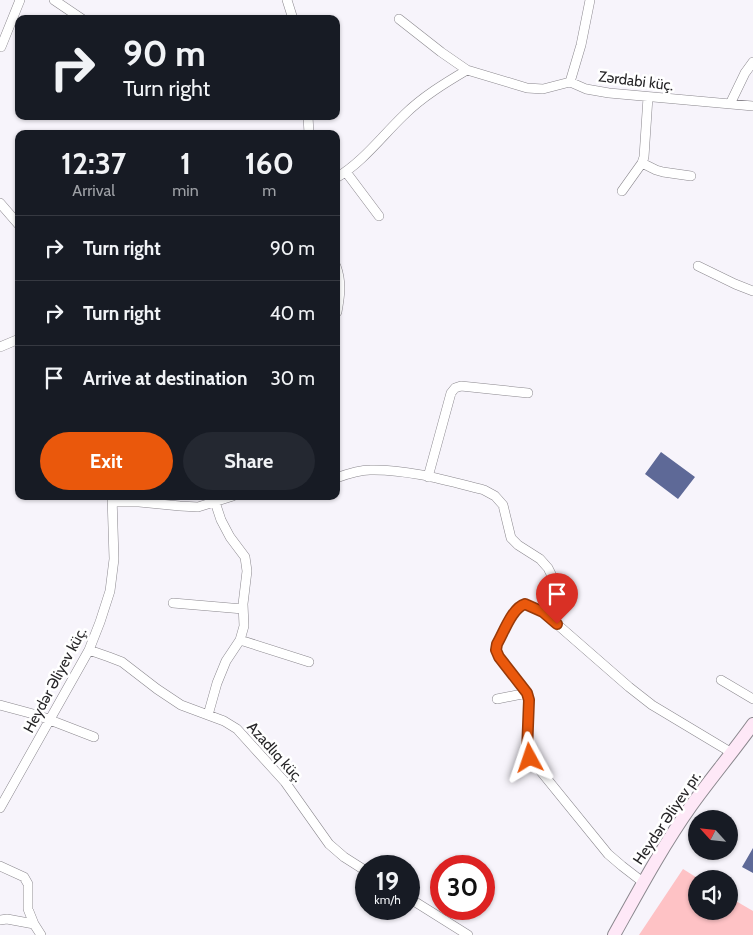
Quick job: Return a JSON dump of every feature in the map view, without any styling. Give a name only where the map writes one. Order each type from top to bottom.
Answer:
[{"type":"main road","name":"Heydər Əliyev pr.","points":[[614,935],[691,806],[753,724]]},
{"type":"street","points":[[1,47],[20,0]]},
{"type":"street","points":[[54,0],[76,15]]},
{"type":"street","points":[[287,0],[292,15]]},
{"type":"street","points":[[399,19],[467,70],[527,88],[543,89],[570,82],[581,44],[590,0]]},
{"type":"street","points":[[730,104],[745,73],[753,62]]},
{"type":"street","points":[[340,176],[372,148],[405,114],[438,88],[467,70]]},
{"type":"street","name":"Zərdabi küç.","points":[[570,82],[586,89],[608,93],[753,106]]},
{"type":"street","points":[[622,191],[642,163],[644,157],[648,97]]},
{"type":"street","points":[[642,163],[663,172],[691,176]]},
{"type":"street","points":[[346,172],[378,216]]},
{"type":"street","points":[[0,203],[15,220]]},
{"type":"street","points":[[698,266],[753,291]]},
{"type":"street","points":[[340,276],[340,299]]},
{"type":"street","points":[[0,347],[15,341]]},
{"type":"street","points":[[428,478],[454,388],[461,386],[528,393]]},
{"type":"street","points":[[340,477],[369,470],[403,472],[484,490],[495,496],[503,505],[511,538],[518,545],[540,559],[552,576],[552,590],[543,612]]},
{"type":"street","name":"Heydər Əliyev küç.","points":[[0,808],[89,650],[100,622],[110,590],[114,559],[112,500]]},
{"type":"street","points":[[121,500],[198,507],[221,500]]},
{"type":"street","points":[[208,715],[217,683],[226,661],[240,640],[244,626],[244,590],[247,571],[245,557],[230,537],[221,520],[215,502]]},
{"type":"street","points":[[173,603],[243,609]]},
{"type":"street","points":[[644,883],[608,854],[527,752],[529,700],[527,693],[499,657],[496,650],[497,644],[515,610],[520,605],[525,604],[543,612],[652,705],[732,753]]},
{"type":"street","points":[[240,640],[309,662]]},
{"type":"street","name":"Azadlıq küç.","points":[[89,650],[122,662],[156,689],[181,704],[224,721],[237,729],[285,782],[329,844],[344,858],[355,864]]},
{"type":"street","points":[[721,680],[753,699]]},
{"type":"street","points":[[497,699],[527,693]]},
{"type":"street","points":[[0,705],[37,715],[94,737]]},
{"type":"street","points":[[0,866],[24,877],[28,884],[28,909],[41,935]]},
{"type":"street","points":[[420,905],[468,935]]},
{"type":"street","points":[[0,920],[7,919],[34,924]]},
{"type":"shaded area","points":[[683,869],[688,872],[688,920],[738,920],[738,902],[753,911],[753,935],[639,935]]},
{"type":"building","points":[[661,452],[695,477],[678,499],[645,474]]},
{"type":"building","points":[[753,848],[753,873],[742,867]]},
{"type":"route","points":[[530,758],[527,752],[529,700],[527,693],[499,657],[496,650],[497,644],[515,610],[520,605],[525,604],[543,612],[557,624]]}]
